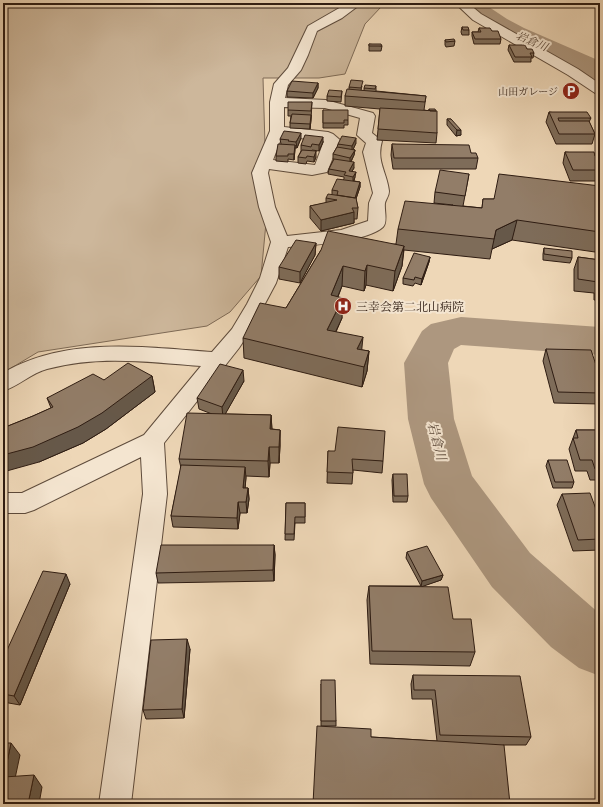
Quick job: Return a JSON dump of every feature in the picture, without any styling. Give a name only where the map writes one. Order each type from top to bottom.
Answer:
[{"type":"street","points":[[3,503],[25,503],[152,441],[228,348],[253,311],[268,282],[280,242],[267,208],[260,173],[277,131],[277,102],[281,84],[294,70],[300,60],[312,29],[356,3]]},
{"type":"street","points":[[461,3],[483,20],[573,72],[600,90]]},
{"type":"street","points":[[277,102],[326,104],[368,116],[364,135],[374,142],[371,152],[382,193],[376,203],[376,224],[366,230],[326,239],[280,242]]},
{"type":"street","points":[[264,164],[312,170],[321,169],[332,140],[328,137],[277,131]]},
{"type":"street","points":[[3,382],[39,363],[66,357],[101,354],[217,360]]},
{"type":"street","points":[[116,804],[156,494],[152,441]]},
{"type":"shaded area","points":[[3,3],[379,3],[381,7],[365,24],[345,74],[319,78],[263,78],[267,212],[261,276],[230,312],[207,326],[38,352],[3,373]]},
{"type":"building","points":[[462,27],[468,27],[469,30],[463,30]]},
{"type":"building","points":[[479,28],[490,28],[492,31],[498,31],[501,39],[475,39],[472,32],[481,32]]},
{"type":"building","points":[[454,39],[455,41],[446,42],[445,40]]},
{"type":"building","points":[[369,44],[381,44],[382,46],[369,46]]},
{"type":"building","points":[[509,45],[525,45],[527,49],[532,49],[534,53],[530,53],[532,57],[515,57]]},
{"type":"building","points":[[351,80],[363,81],[361,88],[349,87]]},
{"type":"building","points":[[292,81],[318,83],[313,93],[287,91]]},
{"type":"building","points":[[365,85],[376,86],[375,89],[364,88]]},
{"type":"building","points":[[347,89],[426,96],[425,102],[345,96]]},
{"type":"building","points":[[329,90],[342,91],[341,97],[327,96]]},
{"type":"building","points":[[288,102],[312,102],[311,111],[288,110]]},
{"type":"building","points":[[380,108],[437,111],[437,133],[378,129]]},
{"type":"building","points":[[429,109],[435,109],[436,111],[430,111]]},
{"type":"building","points":[[323,110],[348,110],[348,120],[344,120],[344,123],[323,123]]},
{"type":"building","points":[[549,112],[587,112],[591,118],[558,118],[559,121],[589,121],[595,134],[559,134]]},
{"type":"building","points":[[292,114],[311,115],[310,124],[290,123]]},
{"type":"building","points":[[447,119],[451,119],[461,130],[457,130]]},
{"type":"building","points":[[284,131],[301,133],[296,142],[280,139]]},
{"type":"building","points":[[305,135],[323,137],[319,145],[312,144],[311,147],[301,145]]},
{"type":"building","points":[[342,136],[356,138],[352,146],[338,144]]},
{"type":"building","points":[[278,144],[295,145],[294,154],[288,154],[288,156],[276,156]]},
{"type":"building","points":[[392,144],[469,145],[471,153],[476,153],[478,158],[394,158]]},
{"type":"building","points":[[337,147],[355,150],[350,158],[333,154]]},
{"type":"building","points":[[302,150],[316,151],[314,157],[298,157]]},
{"type":"building","points":[[565,152],[594,152],[595,156],[600,156],[600,160],[598,160],[600,170],[573,170]]},
{"type":"building","points":[[334,159],[354,162],[349,171],[356,172],[353,177],[344,175],[346,172],[329,169]]},
{"type":"building","points":[[440,170],[469,174],[465,196],[435,192]]},
{"type":"building","points":[[499,174],[600,186],[600,232],[517,220],[496,230],[494,239],[398,229],[405,201],[482,208],[483,199],[494,199]]},
{"type":"building","points":[[337,179],[360,182],[355,198],[337,195],[338,191],[332,190]]},
{"type":"building","points":[[328,194],[356,198],[358,208],[352,208],[354,212],[321,220],[310,206],[337,200],[326,198]]},
{"type":"building","points":[[328,231],[404,246],[395,271],[367,265],[365,271],[343,266],[331,295],[343,298],[327,330],[363,337],[357,349],[369,351],[364,367],[243,338],[260,303],[286,308],[321,250]]},
{"type":"building","points":[[296,240],[316,243],[300,272],[279,267]]},
{"type":"building","points":[[544,248],[572,251],[572,258],[544,254]]},
{"type":"building","points":[[414,253],[430,257],[422,279],[415,277],[414,280],[403,278]]},
{"type":"building","points":[[578,257],[600,260],[600,289],[598,288],[598,282],[578,279]]},
{"type":"building","points":[[546,349],[591,350],[600,377],[600,393],[558,392]]},
{"type":"building","points":[[128,363],[152,376],[102,413],[78,427],[33,447],[3,455],[3,427],[53,407],[47,398],[93,374],[104,380]]},
{"type":"building","points":[[220,364],[243,370],[222,407],[197,398]]},
{"type":"building","points":[[187,413],[271,415],[270,429],[280,430],[279,447],[269,447],[268,461],[179,459]]},
{"type":"building","points":[[338,427],[385,431],[383,461],[352,459],[353,473],[327,472],[328,451],[335,451]]},
{"type":"building","points":[[576,430],[600,430],[600,469],[595,469],[592,460],[580,460],[573,438],[578,438]]},
{"type":"building","points":[[548,460],[567,460],[574,482],[555,482]]},
{"type":"building","points":[[181,465],[245,467],[243,488],[248,488],[246,502],[238,502],[237,518],[171,516]]},
{"type":"building","points":[[393,474],[407,474],[408,496],[394,496]]},
{"type":"building","points":[[590,493],[600,520],[600,539],[578,540],[562,494]]},
{"type":"building","points":[[286,503],[305,503],[305,517],[295,517],[294,534],[285,534]]},
{"type":"building","points":[[161,545],[274,545],[273,570],[156,573]]},
{"type":"building","points":[[427,546],[443,575],[422,581],[407,552]]},
{"type":"building","points":[[43,571],[66,574],[14,696],[3,694],[3,659]]},
{"type":"building","points":[[369,586],[448,587],[453,619],[471,619],[475,652],[372,651]]},
{"type":"building","points":[[187,639],[182,709],[143,710],[151,640]]},
{"type":"building","points":[[413,675],[520,676],[531,737],[440,735],[435,690],[414,690]]},
{"type":"building","points":[[321,680],[335,680],[336,721],[321,721]]},
{"type":"building","points":[[317,726],[371,729],[371,737],[504,745],[510,804],[313,804]]},
{"type":"building","points":[[3,743],[11,743],[4,777],[34,775],[28,804],[3,804]]},
{"type":"waterway","name":"岩倉川","points":[[468,3],[498,25],[600,72]]},
{"type":"waterway","name":"岩倉川","points":[[600,341],[461,331],[446,334],[437,341],[426,363],[431,419],[449,484],[511,570],[572,628],[600,648]]},
{"type":"place","name":"山田ガレージ","points":[[571,91]]},
{"type":"place","name":"三幸会第二北山病院","points":[[343,306]]}]
